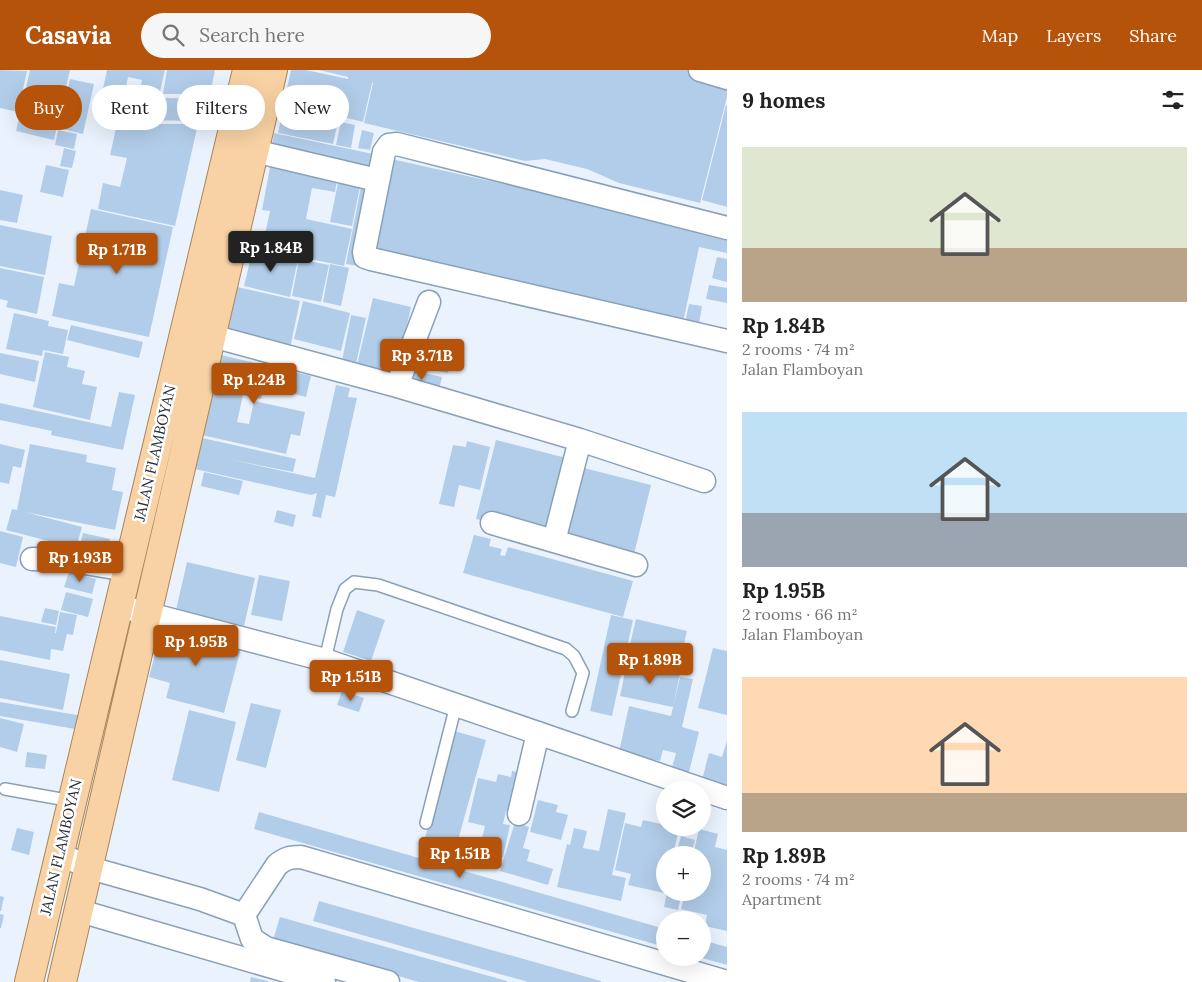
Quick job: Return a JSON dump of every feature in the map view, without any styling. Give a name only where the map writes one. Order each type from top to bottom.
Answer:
[{"type":"main road","name":"JALAN FLAMBOYAN","points":[[29,982],[247,70]]},
{"type":"main road","name":"JALAN FLAMBOYAN","points":[[62,982],[90,868],[272,70]]},
{"type":"street","points":[[700,70],[727,78]]},
{"type":"street","points":[[727,228],[397,144],[389,145],[384,152],[364,252],[365,257],[727,342]]},
{"type":"street","points":[[254,151],[377,180]]},
{"type":"street","points":[[397,386],[428,302]]},
{"type":"street","points":[[212,336],[397,386],[580,440],[704,481]]},
{"type":"street","points":[[554,541],[580,440]]},
{"type":"street","points":[[492,523],[636,565]]},
{"type":"street","points":[[32,559],[66,560],[127,570]]},
{"type":"street","points":[[119,606],[325,660],[727,798]]},
{"type":"street","points":[[520,814],[538,733]]},
{"type":"street","points":[[60,854],[90,868],[200,899],[244,914]]},
{"type":"street","points":[[244,914],[277,865],[284,859],[292,857],[301,858],[727,982]]},
{"type":"street","points":[[80,911],[324,982]]},
{"type":"street","points":[[244,914],[252,940],[266,948],[388,982]]},
{"type":"lane","points":[[325,660],[336,610],[345,589],[354,582],[378,585],[566,649],[574,656],[583,673],[572,711]]},
{"type":"lane","points":[[426,823],[456,705]]},
{"type":"lane","points":[[5,789],[72,802]]},
{"type":"building","points":[[0,70],[27,71],[24,85],[15,85],[15,111],[0,108]]},
{"type":"building","points":[[30,70],[70,70],[67,85],[27,85]]},
{"type":"building","points":[[107,70],[165,70],[162,85],[141,85],[142,80],[128,77],[126,85],[104,85]]},
{"type":"building","points":[[167,70],[215,70],[212,85],[177,85],[177,94],[167,94],[167,85],[164,85]]},
{"type":"building","points":[[291,70],[306,70],[348,79],[348,77],[319,70],[691,70],[727,79],[727,97],[700,203],[619,183],[587,169],[545,159],[525,161],[364,123],[373,83],[363,122],[349,118],[349,85],[288,85]]},
{"type":"building","points":[[70,79],[94,84],[92,85],[83,134],[67,130],[82,130],[82,85],[69,85]]},
{"type":"building","points":[[167,98],[177,98],[177,121],[167,121]]},
{"type":"building","points":[[727,105],[727,207],[702,200]]},
{"type":"building","points":[[167,124],[177,124],[177,130],[197,130],[175,226],[98,209],[103,183],[120,187],[127,158],[110,155],[116,130],[167,130]]},
{"type":"building","points":[[349,124],[355,125],[351,148],[336,145],[339,130],[349,130]]},
{"type":"building","points":[[16,130],[56,130],[54,140]]},
{"type":"building","points":[[58,130],[77,134],[74,149],[55,145]]},
{"type":"building","points":[[279,130],[336,130],[333,144],[278,133]]},
{"type":"building","points":[[362,130],[374,133],[370,150],[358,148]]},
{"type":"building","points":[[274,133],[378,155],[374,173],[271,152]]},
{"type":"building","points":[[64,148],[76,151],[72,168],[60,166]]},
{"type":"building","points":[[387,158],[683,224],[727,236],[727,253],[699,247],[682,327],[366,256]]},
{"type":"building","points":[[271,162],[338,175],[335,192],[312,188],[306,219],[352,229],[344,266],[262,249],[270,211],[262,210]]},
{"type":"building","points":[[46,165],[69,170],[63,197],[40,192]]},
{"type":"building","points":[[340,173],[362,177],[352,226],[330,222]]},
{"type":"building","points":[[362,181],[374,183],[358,266],[346,264]]},
{"type":"building","points":[[0,190],[23,195],[17,223],[0,220]]},
{"type":"building","points":[[91,209],[173,227],[149,337],[52,316],[59,283],[74,286]]},
{"type":"building","points":[[0,225],[52,236],[45,275],[0,266]]},
{"type":"building","points":[[253,249],[298,259],[290,297],[244,286]]},
{"type":"building","points":[[717,257],[727,259],[727,282],[712,278]]},
{"type":"building","points":[[299,259],[329,265],[321,302],[292,296]]},
{"type":"building","points":[[330,264],[349,268],[341,306],[323,302]]},
{"type":"building","points":[[0,268],[44,277],[37,314],[6,307],[8,301],[0,299]]},
{"type":"building","points":[[709,285],[727,288],[727,303],[706,299]]},
{"type":"building","points":[[237,287],[300,301],[290,348],[220,333],[226,302],[234,304]]},
{"type":"building","points":[[373,298],[411,307],[396,374],[357,365]]},
{"type":"building","points":[[303,301],[350,313],[341,351],[294,339]]},
{"type":"building","points":[[689,304],[702,306],[698,330],[684,327]]},
{"type":"building","points":[[14,313],[49,321],[48,326],[68,330],[63,354],[43,350],[42,356],[6,349]]},
{"type":"building","points":[[351,315],[366,318],[356,364],[342,361]]},
{"type":"building","points":[[71,325],[143,342],[139,358],[67,340]]},
{"type":"building","points":[[45,352],[69,357],[67,367],[85,371],[82,384],[97,387],[90,420],[33,407]]},
{"type":"building","points":[[0,353],[39,361],[35,382],[0,374]]},
{"type":"building","points":[[221,355],[311,376],[306,397],[264,387],[261,399],[243,395],[237,422],[249,424],[254,401],[305,412],[300,436],[291,434],[286,454],[202,435]]},
{"type":"building","points":[[441,359],[451,362],[448,373],[438,371]]},
{"type":"building","points":[[405,369],[442,377],[438,394],[401,385]]},
{"type":"building","points":[[336,385],[350,388],[348,397],[357,398],[335,497],[326,495],[321,518],[312,516],[317,493],[311,495],[195,469],[198,437],[296,459],[293,472],[228,459],[315,478]]},
{"type":"building","points":[[119,392],[135,395],[123,450],[51,435],[52,431],[0,420],[0,403],[111,427]]},
{"type":"building","points":[[496,440],[570,459],[550,538],[476,519]]},
{"type":"building","points":[[467,441],[490,447],[480,490],[459,485],[454,507],[439,504],[453,445],[466,447]]},
{"type":"building","points":[[0,444],[25,450],[21,468],[13,466],[9,484],[0,482]]},
{"type":"building","points":[[30,444],[87,455],[86,462],[116,468],[112,490],[123,492],[115,530],[25,512],[82,527],[76,548],[6,530],[12,509],[17,510]]},
{"type":"building","points":[[580,467],[651,485],[633,558],[562,540]]},
{"type":"building","points":[[204,472],[243,481],[239,495],[201,486]]},
{"type":"building","points":[[277,510],[296,515],[293,527],[274,522]]},
{"type":"building","points":[[0,531],[23,537],[16,567],[0,563]]},
{"type":"building","points":[[83,533],[110,539],[106,556],[79,550]]},
{"type":"building","points":[[474,535],[491,539],[489,546],[502,549],[500,555],[505,556],[508,547],[633,581],[623,617],[463,573]]},
{"type":"building","points":[[187,562],[255,578],[244,626],[176,610]]},
{"type":"building","points":[[69,572],[96,579],[92,594],[64,587]]},
{"type":"building","points":[[259,575],[290,581],[282,621],[251,615]]},
{"type":"building","points":[[66,592],[93,599],[88,617],[61,610]]},
{"type":"building","points":[[45,608],[59,611],[56,625],[41,622]]},
{"type":"building","points":[[357,610],[385,620],[371,661],[343,652]]},
{"type":"building","points":[[60,612],[77,615],[73,635],[67,634],[63,651],[51,649],[50,660],[0,650],[0,616],[56,627],[56,633]]},
{"type":"building","points":[[611,615],[633,620],[612,716],[590,711]]},
{"type":"building","points":[[636,619],[687,631],[678,669],[627,657]]},
{"type":"building","points":[[163,624],[242,644],[224,713],[166,698],[170,683],[149,677]]},
{"type":"building","points":[[713,648],[727,651],[727,715],[698,708]]},
{"type":"building","points":[[0,660],[70,674],[63,710],[0,698]]},
{"type":"building","points":[[627,663],[680,673],[673,707],[620,696]]},
{"type":"building","points":[[680,677],[693,679],[682,727],[699,732],[688,776],[671,772],[676,753],[663,750],[660,761],[619,752],[629,706],[671,716]]},
{"type":"building","points":[[342,691],[364,698],[359,712],[337,705]]},
{"type":"building","points":[[0,702],[83,716],[81,730],[0,716]]},
{"type":"building","points":[[251,703],[281,710],[266,768],[236,760]]},
{"type":"building","points":[[189,710],[236,722],[219,792],[172,780]]},
{"type":"building","points":[[0,718],[24,724],[17,752],[0,747]]},
{"type":"building","points":[[454,731],[486,740],[453,858],[422,849]]},
{"type":"building","points":[[727,741],[727,786],[702,780],[709,753],[722,757]]},
{"type":"building","points":[[27,752],[47,755],[45,769],[25,767]]},
{"type":"building","points":[[512,771],[524,774],[515,813],[506,811],[503,824],[510,825],[503,857],[479,851],[485,826],[468,822],[478,778],[496,782],[498,774],[511,777]]},
{"type":"building","points":[[538,800],[558,805],[556,812],[568,815],[561,840],[530,832]]},
{"type":"building","points":[[608,809],[626,813],[612,875],[626,878],[621,901],[557,887],[567,844],[570,845],[574,828],[587,831],[583,848],[599,851]]},
{"type":"building","points":[[259,812],[656,926],[656,944],[254,829]]},
{"type":"building","points":[[643,820],[656,823],[656,836],[677,836],[675,846],[656,846],[656,891],[628,885],[631,874],[615,870],[625,823],[641,827]]},
{"type":"building","points":[[515,822],[529,827],[523,848],[530,850],[527,861],[553,869],[548,885],[500,871]]},
{"type":"building","points":[[17,828],[34,832],[29,855],[11,850]]},
{"type":"building","points":[[711,832],[718,834],[715,847],[727,850],[727,931],[711,927],[711,911],[681,909],[683,901],[711,901],[711,846],[695,846],[697,836],[711,836]]},
{"type":"building","points":[[681,836],[695,840],[693,846],[678,846]]},
{"type":"building","points":[[0,896],[4,897],[1,911],[0,911]]},
{"type":"building","points":[[319,901],[601,982],[528,982],[313,921]]},
{"type":"building","points":[[665,901],[680,901],[678,910],[664,907]]},
{"type":"building","points":[[0,914],[4,915],[1,928],[0,928]]},
{"type":"building","points":[[280,917],[507,982],[419,982],[273,940]]},
{"type":"building","points":[[711,943],[727,947],[727,965],[711,961]]},
{"type":"building","points":[[251,977],[268,981],[268,982],[250,982]]}]
